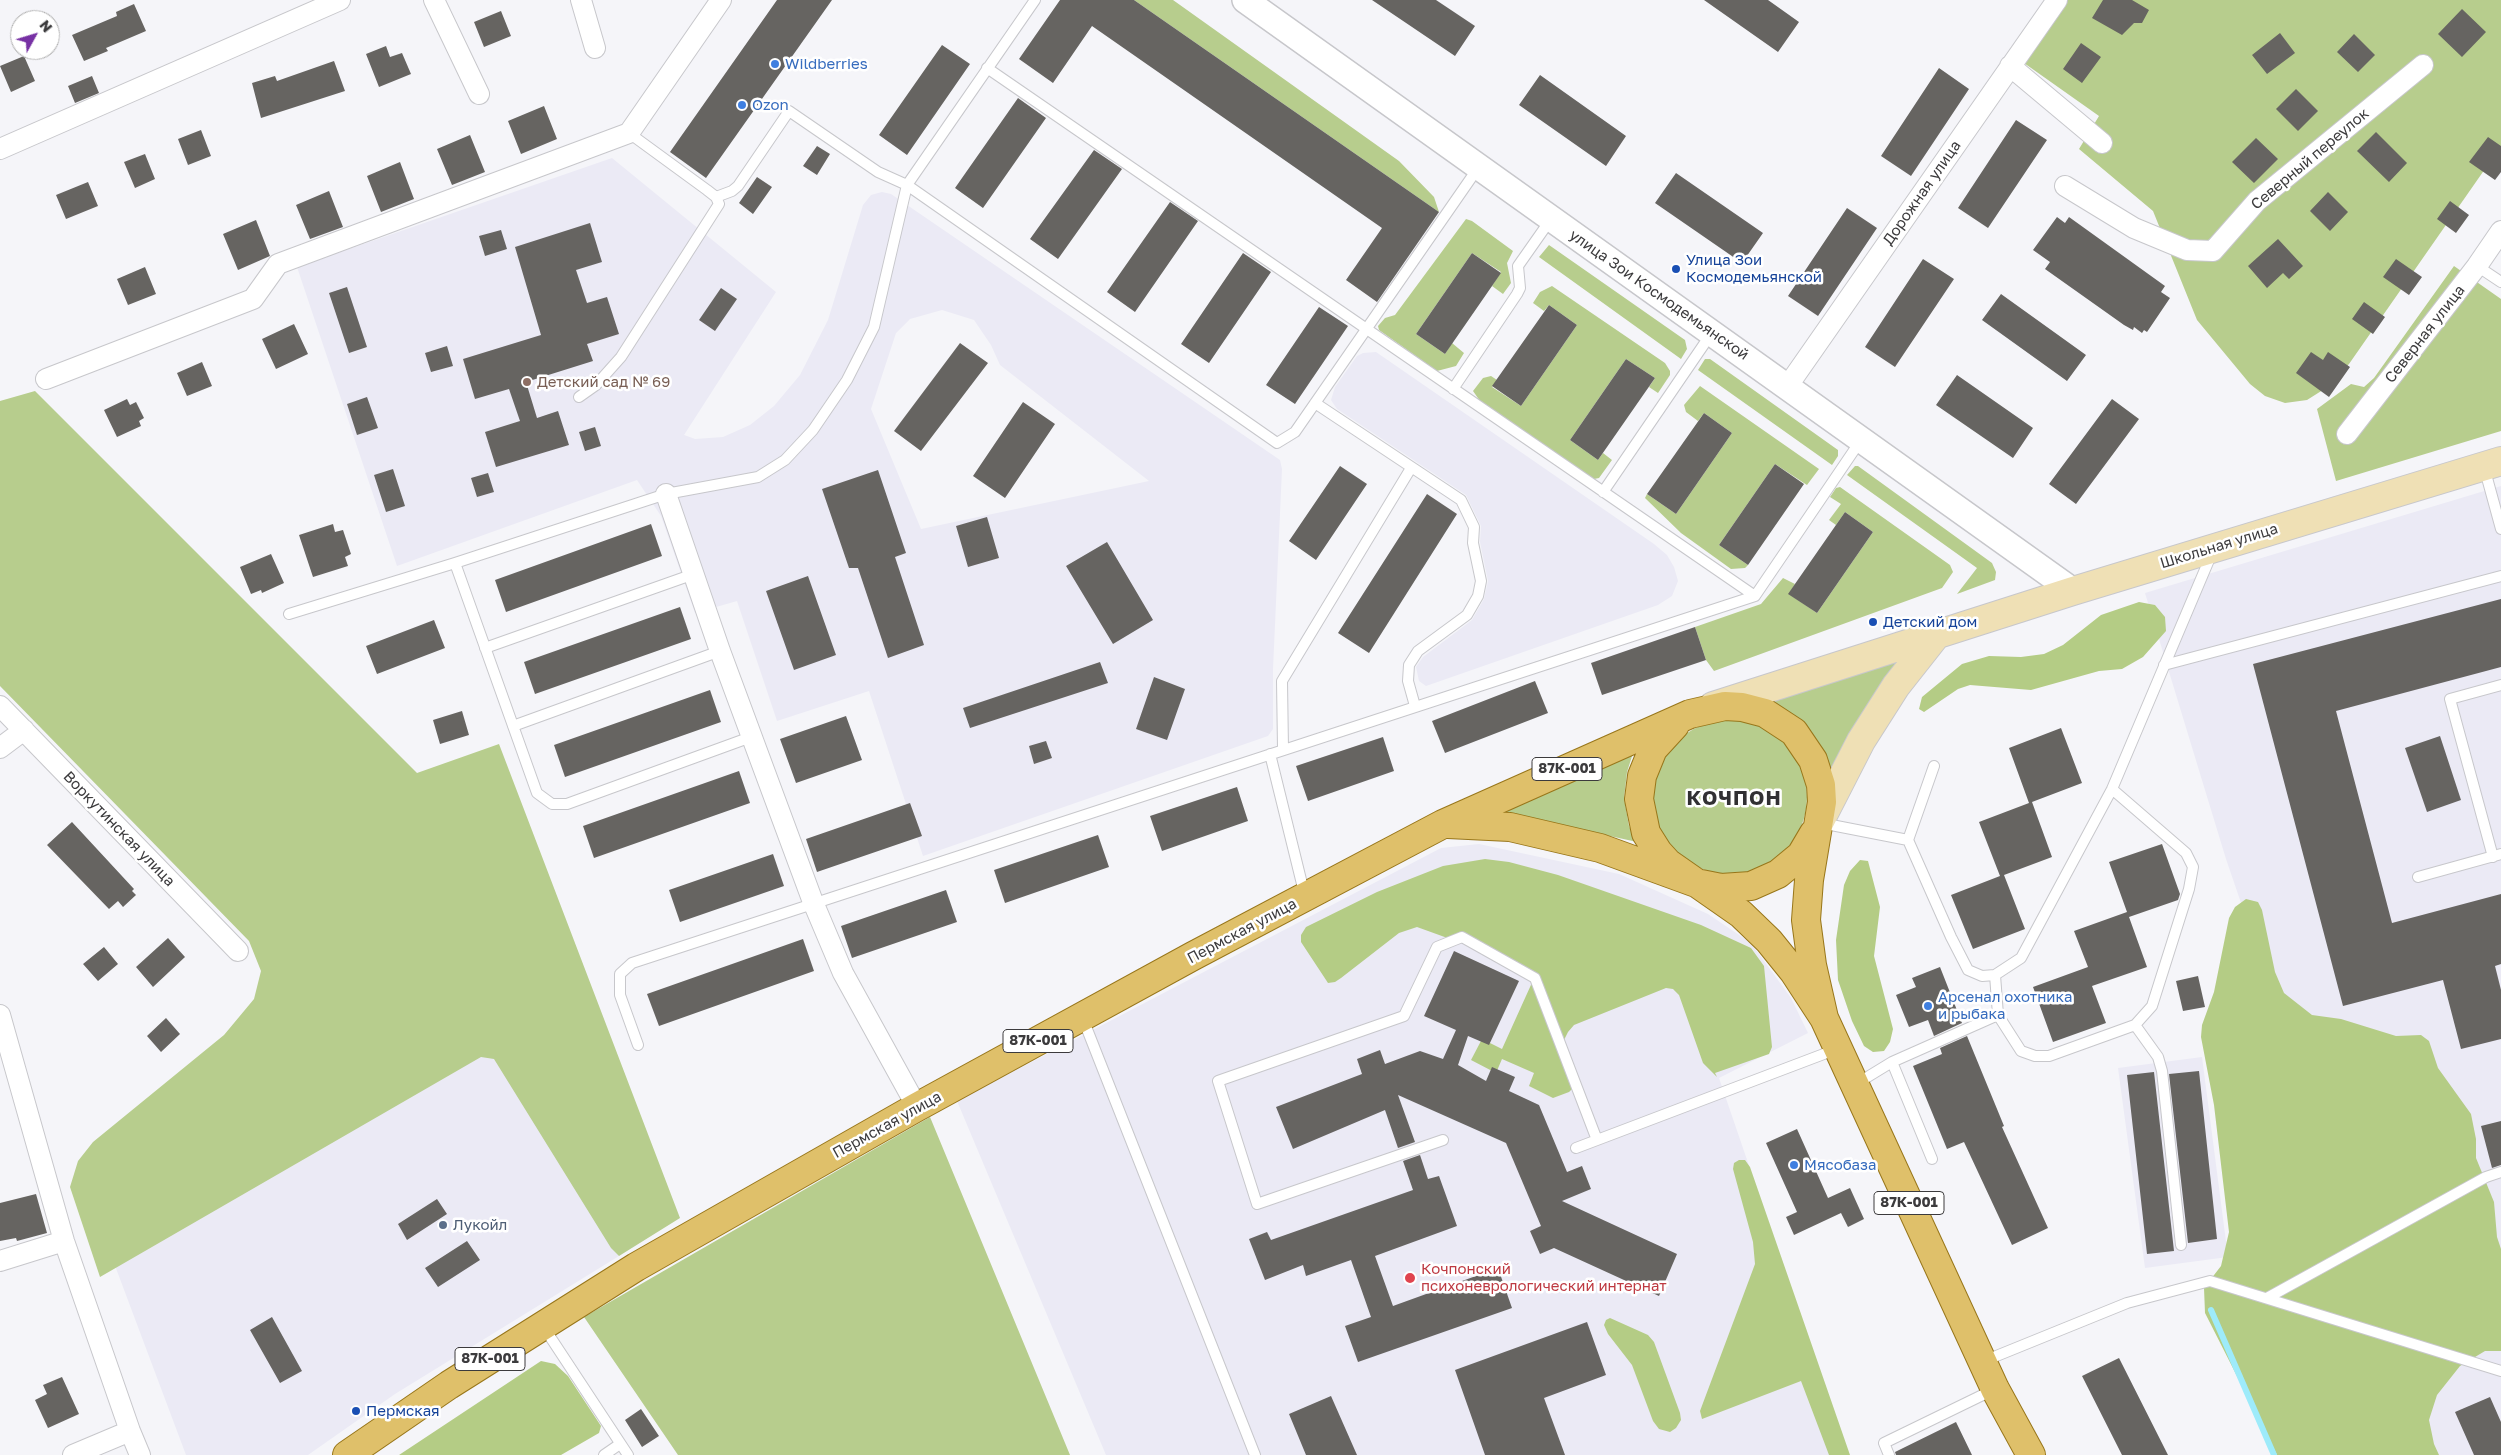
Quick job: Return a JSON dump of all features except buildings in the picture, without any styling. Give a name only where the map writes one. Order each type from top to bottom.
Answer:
[{"type":"main road","name":"Школьная улица","points":[[1690,714],[2073,590],[2492,463]]},
{"type":"main road","points":[[1819,823],[1861,741],[1896,686],[1937,634]]},
{"type":"main road","name":"87К-001","points":[[1443,824],[1690,714],[1719,706],[1742,707],[1765,713],[1790,728],[1808,750],[1817,770],[1822,796],[1809,880],[1806,920],[1812,965],[1824,1018]]},
{"type":"main road","name":"87К-001","points":[[1690,714],[1670,729],[1653,749],[1642,776],[1639,799],[1646,833],[1658,852],[1673,868],[1741,914],[1770,940],[1794,972],[1824,1018],[1995,1389],[2031,1455]]},
{"type":"main road","name":"87К-001","points":[[1443,824],[1510,827],[1591,846],[1696,883],[1721,888],[1736,888],[1751,886],[1772,878],[1784,870],[1800,855],[1819,823]]},
{"type":"main road","name":"Пермская улица","points":[[347,1455],[543,1325],[636,1267],[917,1107],[1443,824]]},
{"type":"street","points":[[0,149],[340,0]]},
{"type":"street","points":[[434,0],[479,94]]},
{"type":"street","points":[[581,0],[595,48]]},
{"type":"street","points":[[46,379],[253,299],[278,264],[629,133],[721,0]]},
{"type":"street","name":"улица Зои Космодемьянской","points":[[1245,0],[2073,590]]},
{"type":"street","name":"Дорожная улица","points":[[1787,387],[2057,0]]},
{"type":"street","name":"Северный переулок","points":[[2065,186],[2134,228],[2187,250],[2213,251],[2257,201],[2423,65]]},
{"type":"street","points":[[2010,66],[2102,143]]},
{"type":"street","name":"Северная улица","points":[[2348,434],[2477,266],[2501,231]]},
{"type":"street","points":[[666,494],[720,651],[813,902],[843,973],[917,1107]]},
{"type":"street","name":"Воркутинская улица","points":[[0,706],[238,951]]},
{"type":"street","points":[[0,748],[24,730]]},
{"type":"street","points":[[0,1015],[4,1052],[64,1241],[140,1455]]},
{"type":"street","points":[[0,1262],[64,1241]]},
{"type":"street","points":[[73,1455],[130,1431]]},
{"type":"lane","points":[[289,614],[456,563],[666,494],[758,477],[784,460],[813,430],[847,380],[874,327],[907,185],[1035,0]]},
{"type":"lane","points":[[987,68],[1755,596]]},
{"type":"lane","points":[[716,196],[732,191],[738,186],[789,111],[878,172],[907,185],[1277,443],[1294,432],[1479,167]]},
{"type":"lane","points":[[579,397],[596,385],[621,357],[719,204],[716,196],[629,133]]},
{"type":"lane","points":[[1453,389],[1517,294],[1520,288],[1518,266],[1551,219]]},
{"type":"lane","points":[[2477,266],[2501,282]]},
{"type":"lane","points":[[1603,492],[1712,333]]},
{"type":"lane","points":[[1315,403],[1461,500],[1474,527],[1472,543],[1481,581],[1478,596],[1467,615],[1418,651],[1409,664],[1408,681],[1416,706]]},
{"type":"lane","points":[[638,1045],[620,995],[620,974],[632,963],[813,902],[1755,596],[1862,440]]},
{"type":"lane","points":[[2492,463],[2501,529]]},
{"type":"lane","points":[[1283,749],[1282,681],[1411,468]]},
{"type":"lane","points":[[1934,766],[1908,840],[1951,938],[1968,970],[1982,976],[1995,975],[2021,958],[2112,789],[2214,548]]},
{"type":"lane","points":[[456,563],[537,793],[552,804],[567,804],[751,737]]},
{"type":"lane","points":[[485,648],[694,574]]},
{"type":"lane","points":[[2164,665],[2501,576]]},
{"type":"lane","points":[[513,726],[720,651]]},
{"type":"lane","points":[[2418,877],[2497,856],[2450,699],[2501,685]]},
{"type":"lane","points":[[1270,754],[1305,897]]},
{"type":"lane","points":[[1995,975],[1998,1015],[2022,1051],[2035,1056],[2049,1056],[2135,1025],[2152,1006],[2189,889],[2193,867],[2186,853],[2112,789]]},
{"type":"lane","points":[[1819,823],[1908,840]]},
{"type":"lane","points":[[1443,1140],[1257,1204],[1218,1081],[1404,1016],[1437,947],[1462,937],[1535,978],[1597,1140]]},
{"type":"lane","points":[[1854,1085],[1892,1062],[1998,1015]]},
{"type":"lane","points":[[1082,1017],[1255,1455]]},
{"type":"lane","points":[[2135,1025],[2158,1058],[2162,1070],[2181,1245]]},
{"type":"lane","points":[[1576,1148],[1838,1049]]},
{"type":"lane","points":[[1892,1062],[1932,1159]]},
{"type":"lane","points":[[2266,1298],[2486,1177],[2501,1172]]},
{"type":"lane","points":[[1983,1362],[2127,1303],[2210,1281],[2501,1371]]},
{"type":"lane","points":[[543,1325],[628,1455]]},
{"type":"lane","points":[[1889,1455],[1884,1443],[1995,1389]]},
{"type":"lane","points":[[604,1455],[620,1444]]},
{"type":"shaded area","points":[[612,158],[776,292],[684,435],[695,439],[723,437],[750,425],[774,406],[800,375],[828,320],[863,205],[871,195],[882,192],[891,194],[1280,460],[1282,469],[1273,669],[1273,729],[1268,736],[923,856],[869,691],[777,721],[737,601],[695,613],[661,516],[637,480],[397,566],[297,267]],"holes":[[[942,310],[974,320],[991,345],[1000,365],[1149,481],[921,529],[871,409],[896,333],[910,319]]]},
{"type":"shaded area","points":[[1376,352],[1654,544],[1667,555],[1674,567],[1678,581],[1672,596],[1658,605],[1426,686],[1419,681],[1416,667],[1423,657],[1472,620],[1484,599],[1488,581],[1480,542],[1481,526],[1466,495],[1337,409],[1331,400],[1335,387],[1357,356],[1363,353]]},
{"type":"shaded area","points":[[2501,486],[2501,1455],[2430,1455],[2226,859],[2145,593]]},
{"type":"shaded area","name":"Кочпонский психоневрологический интернат","points":[[1479,844],[1619,874],[1708,914],[1751,943],[1791,998],[1808,1033],[1719,1078],[1848,1455],[1106,1455],[957,1101],[1441,848]]},
{"type":"shaded area","points":[[490,1048],[619,1256],[395,1394],[308,1455],[186,1455],[114,1263]]},
{"type":"shaded area","points":[[2202,1057],[2228,1257],[2145,1268],[2118,1068]]},
{"type":"green space","points":[[1134,0],[1173,0],[1399,161],[1434,197],[1439,212]]},
{"type":"green space","points":[[2068,0],[2501,0],[2501,146],[2349,364],[2326,388],[2307,400],[2285,403],[2265,396],[2250,384],[2197,320],[2153,211],[2079,149],[2099,116],[2024,63]]},
{"type":"green space","points":[[1466,219],[1472,221],[1513,251],[1507,263],[1511,283],[1503,294],[1492,286],[1501,272],[1472,253],[1416,334],[1445,354],[1452,343],[1464,353],[1456,366],[1437,371],[1379,330],[1378,326],[1385,318],[1395,315]]},
{"type":"green space","points":[[1549,245],[1685,340],[1687,349],[1681,359],[1539,257]]},
{"type":"green space","points":[[2454,266],[2501,299],[2501,431],[2336,481],[2317,409],[2351,384],[2364,387],[2374,378]]},
{"type":"green space","points":[[1552,286],[1665,363],[1670,371],[1670,375],[1658,393],[1649,387],[1655,378],[1626,359],[1570,440],[1598,460],[1603,453],[1612,460],[1599,478],[1594,479],[1480,401],[1473,391],[1483,378],[1491,376],[1497,380],[1492,387],[1521,406],[1577,325],[1549,305],[1544,311],[1533,303],[1540,292]]},
{"type":"green space","points":[[1705,359],[1710,359],[1838,450],[1838,456],[1832,465],[1698,370]]},
{"type":"green space","points":[[1700,386],[1819,469],[1807,485],[1775,464],[1719,545],[1748,565],[1745,568],[1731,569],[1681,533],[1645,498],[1647,494],[1676,514],[1732,433],[1704,413],[1698,421],[1686,412],[1684,405]]},
{"type":"green space","points":[[35,391],[417,773],[499,744],[680,1218],[619,1256],[611,1248],[494,1059],[481,1057],[100,1277],[70,1187],[78,1161],[93,1142],[224,1035],[254,999],[261,971],[249,941],[0,686],[0,401]]},
{"type":"green space","points":[[1855,466],[1858,466],[1992,563],[1996,572],[1995,580],[1957,594],[1977,568],[1847,475]]},
{"type":"green space","points":[[1840,487],[1950,565],[1953,572],[1942,588],[1714,671],[1706,660],[1695,627],[1761,604],[1783,578],[1795,584],[1789,594],[1817,613],[1873,532],[1845,512],[1836,525],[1829,520],[1841,504],[1830,497],[1836,488]]},
{"type":"green space","points":[[2139,602],[2155,605],[2165,617],[2166,631],[2143,657],[2122,669],[2099,671],[2031,690],[1970,685],[1958,689],[1924,712],[1919,709],[1922,697],[1962,664],[1989,656],[2021,657],[2044,654],[2063,645],[2101,615]]},
{"type":"green space","points":[[1916,648],[1828,790],[1758,704]]},
{"type":"green space","points":[[1730,720],[1745,721],[1760,726],[1785,742],[1801,767],[1806,782],[1806,812],[1801,827],[1785,852],[1760,868],[1745,873],[1730,874],[1715,873],[1700,868],[1675,852],[1659,827],[1654,812],[1653,797],[1654,782],[1659,767],[1675,742],[1700,726],[1715,721]]},
{"type":"green space","points":[[1633,753],[1627,772],[1624,798],[1629,826],[1637,842],[1501,812]]},
{"type":"green space","points":[[1485,859],[1509,862],[1558,875],[1701,925],[1751,948],[1764,966],[1772,1047],[1769,1054],[1715,1073],[1717,1077],[1703,1063],[1679,995],[1673,989],[1666,988],[1574,1025],[1564,1040],[1576,1078],[1575,1086],[1569,1092],[1553,1098],[1529,1086],[1534,1073],[1502,1059],[1496,1073],[1471,1060],[1482,1039],[1502,1049],[1535,976],[1464,944],[1417,927],[1399,933],[1341,978],[1335,982],[1328,983],[1301,942],[1301,935],[1306,927],[1377,892],[1443,866]]},
{"type":"green space","points":[[1860,860],[1868,861],[1880,907],[1874,956],[1893,1029],[1890,1042],[1884,1051],[1873,1052],[1864,1046],[1852,1021],[1838,980],[1836,940],[1844,885],[1850,871]]},
{"type":"green space","points":[[2246,899],[2258,902],[2262,910],[2275,972],[2284,993],[2312,1015],[2341,1019],[2396,1036],[2421,1035],[2429,1041],[2438,1068],[2471,1114],[2476,1139],[2476,1158],[2494,1202],[2497,1237],[2501,1249],[2501,1351],[2485,1351],[2460,1366],[2437,1395],[2429,1420],[2434,1444],[2439,1455],[2277,1455],[2205,1313],[2204,1288],[2221,1266],[2229,1232],[2214,1105],[2201,1037],[2202,1025],[2214,992],[2229,918],[2235,907]]},
{"type":"green space","points":[[930,1117],[1070,1455],[678,1455],[584,1317]]},
{"type":"green space","points":[[1739,1160],[1745,1160],[1750,1167],[1850,1455],[1829,1455],[1801,1381],[1702,1419],[1700,1411],[1755,1264],[1753,1242],[1733,1169],[1734,1163]]},
{"type":"green space","points":[[1610,1318],[1648,1335],[1654,1342],[1680,1413],[1681,1420],[1676,1428],[1670,1432],[1659,1429],[1653,1421],[1632,1365],[1608,1334],[1604,1325],[1606,1320]]},
{"type":"green space","points":[[541,1361],[555,1364],[568,1376],[601,1426],[599,1433],[561,1455],[399,1455]]},
{"type":"waterway","points":[[2211,1310],[2274,1455]]},
{"type":"place","name":"Wildberries","points":[[775,64]]},
{"type":"place","name":"Ozon","points":[[742,105]]},
{"type":"place","name":"Улица Зои Космодемьянской","points":[[1676,269]]},
{"type":"place","name":"Детский сад № 69","points":[[527,382]]},
{"type":"place","name":"Детский дом","points":[[1873,622]]},
{"type":"place","name":"Арсенал охотника и рыбака","points":[[1928,1006]]},
{"type":"place","name":"Мясобаза","points":[[1794,1165]]},
{"type":"place","name":"Лукойл","points":[[443,1225]]},
{"type":"place","name":"Кочпонский психоневрологический интернат","points":[[1410,1278]]},
{"type":"place","name":"Пермская","points":[[356,1411]]},
{"type":"district","name":"КОЧПОН","points":[[1734,799]]}]
